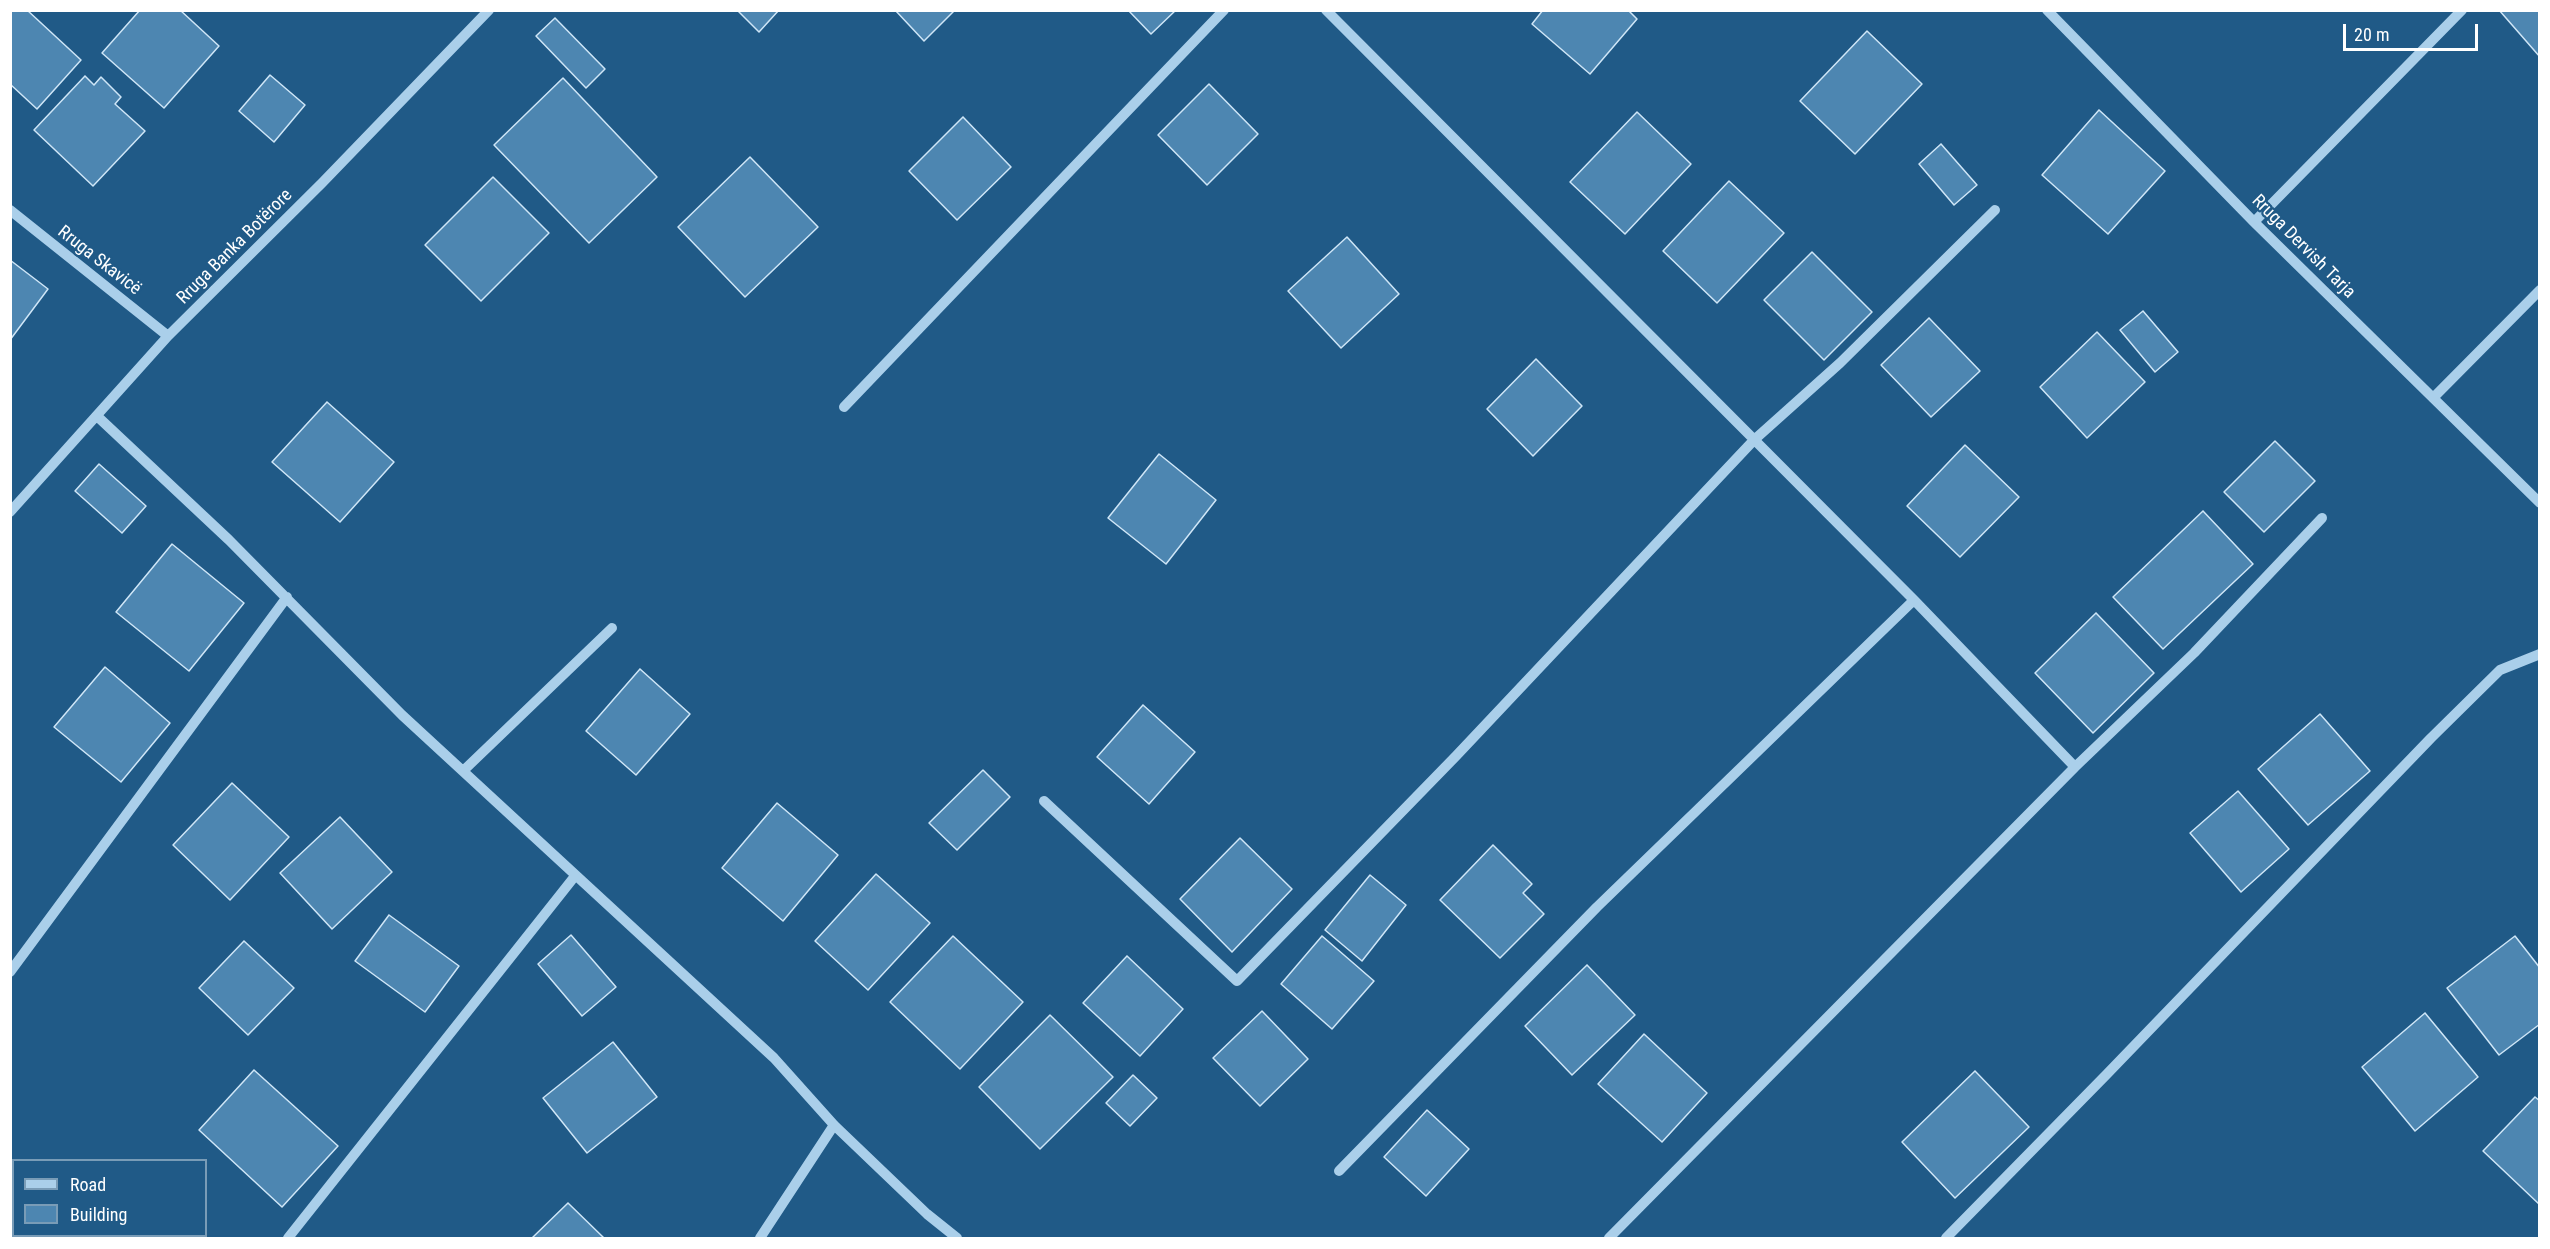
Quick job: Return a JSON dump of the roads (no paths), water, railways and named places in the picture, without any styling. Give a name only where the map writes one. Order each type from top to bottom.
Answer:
[{"type":"street","name":"Rruga Banka Botërore","points":[[10,512],[98,417],[168,336],[322,183],[489,10]]},
{"type":"street","points":[[844,407],[1224,10]]},
{"type":"street","points":[[1326,10],[1914,600],[2075,767]]},
{"type":"street","name":"Rruga Dervish Tarja","points":[[2047,10],[2254,222],[2540,503]]},
{"type":"street","points":[[2254,222],[2462,10]]},
{"type":"street","name":"Rruga Skavicë","points":[[10,210],[168,336]]},
{"type":"street","points":[[1044,801],[1237,981],[1456,756],[1754,440],[1840,363],[1995,210]]},
{"type":"street","points":[[2433,398],[2540,290]]},
{"type":"street","points":[[98,417],[287,597],[402,715],[774,1058],[834,1125],[927,1214],[957,1239]]},
{"type":"street","points":[[1610,1239],[2075,767],[2194,653],[2322,518]]},
{"type":"street","points":[[10,972],[287,597]]},
{"type":"street","points":[[1340,1171],[1597,907],[1914,600]]},
{"type":"street","points":[[463,771],[612,628]]},
{"type":"street","points":[[1946,1239],[2431,738],[2500,670],[2540,654]]},
{"type":"street","points":[[288,1239],[575,876]]},
{"type":"street","points":[[760,1239],[834,1125]]}]
